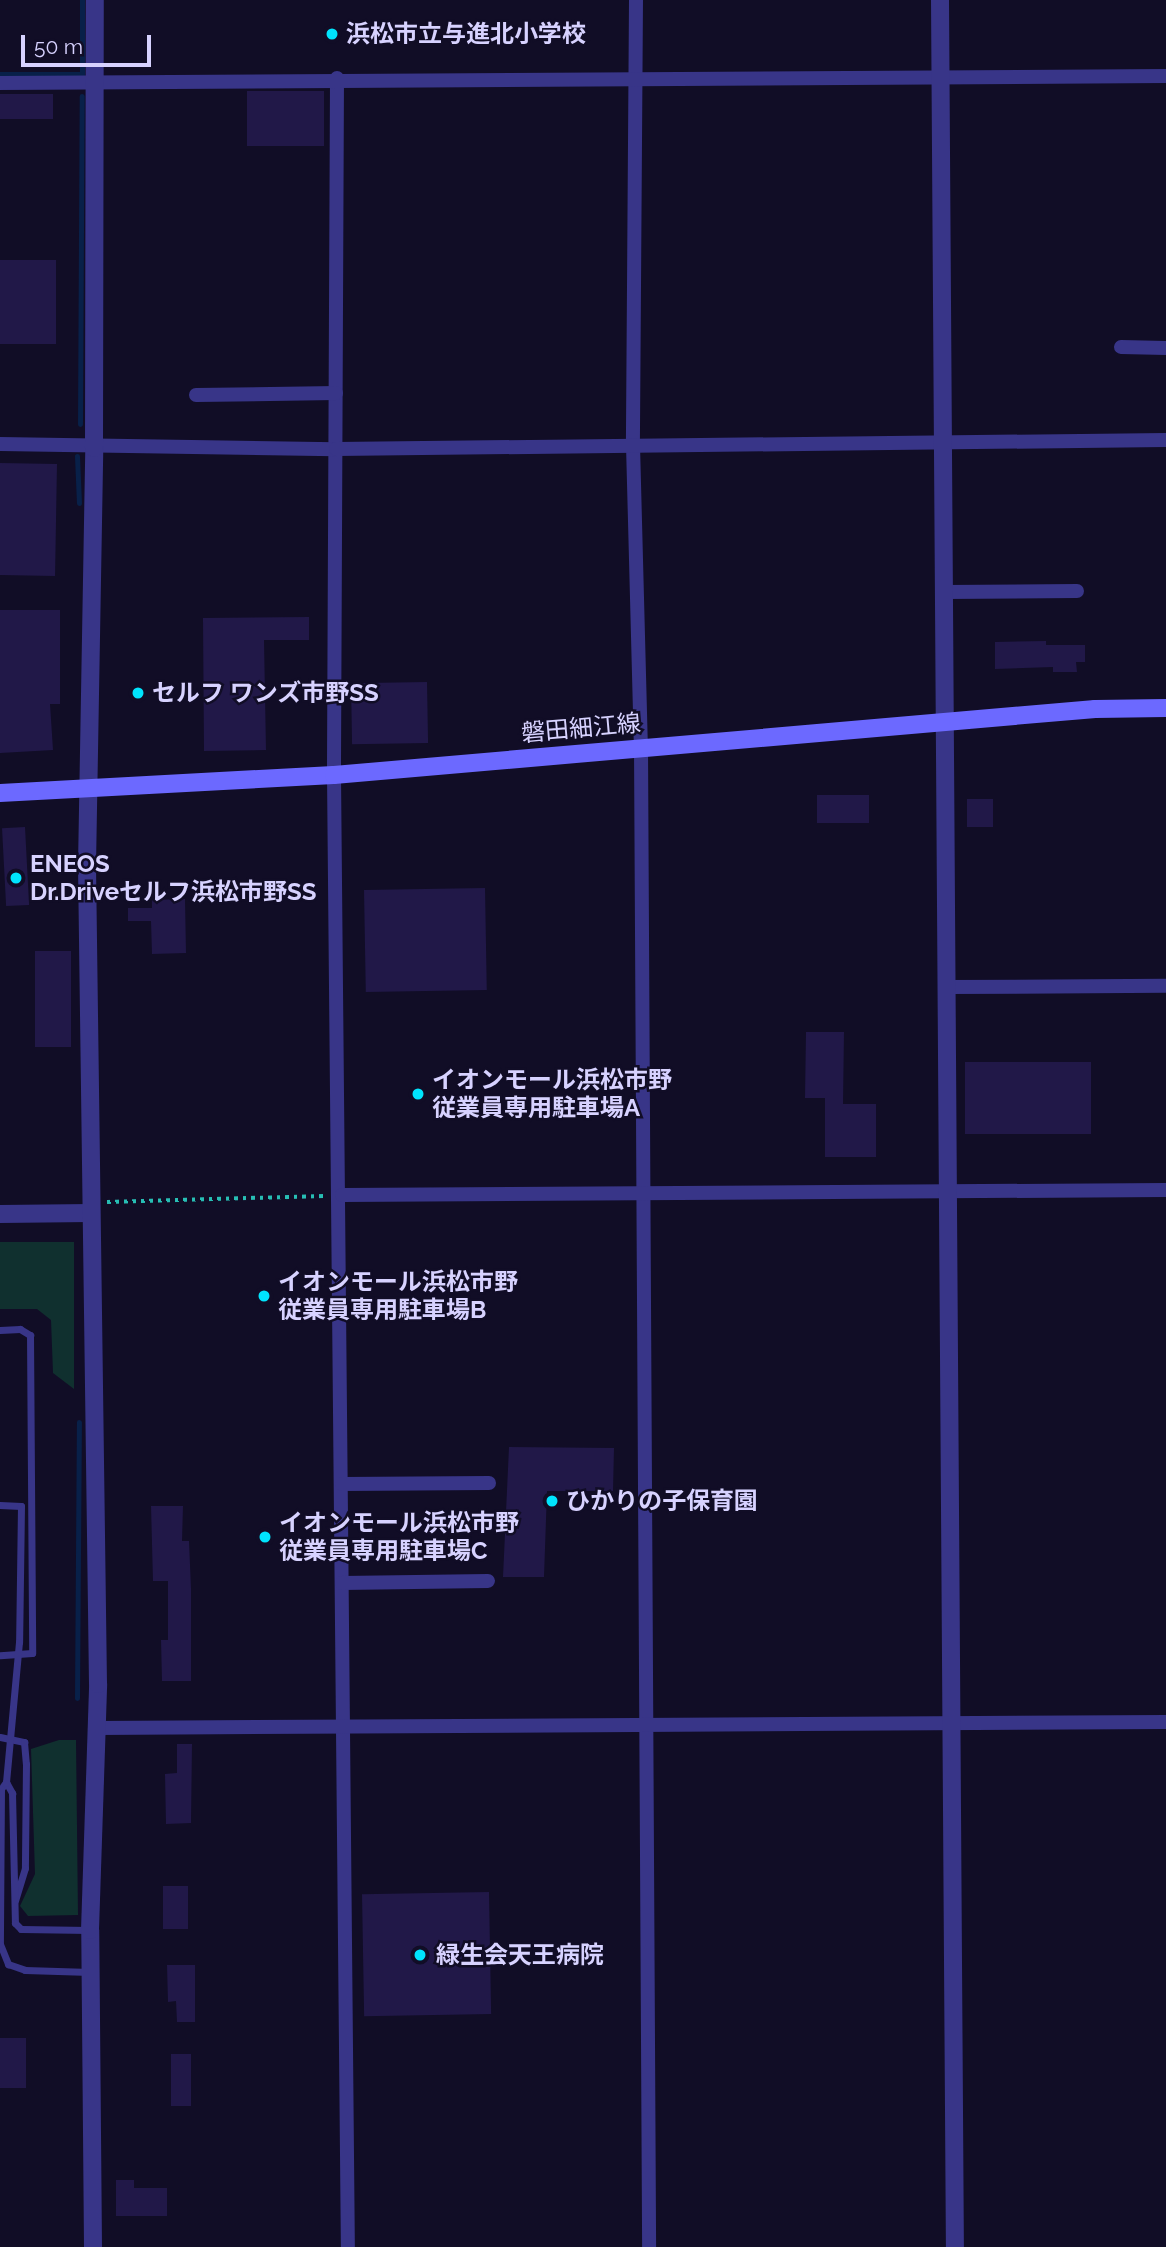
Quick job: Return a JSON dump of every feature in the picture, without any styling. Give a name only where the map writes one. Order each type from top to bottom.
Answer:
[{"type":"main road","name":"磐田細江線","points":[[0,793],[334,775],[1096,709],[1166,708]]},
{"type":"street","points":[[93,2247],[90,1930],[97,1728],[88,789],[94,448],[95,0]]},
{"type":"street","points":[[636,0],[633,445],[641,747],[649,2247]]},
{"type":"street","points":[[940,0],[955,2247]]},
{"type":"street","points":[[0,83],[337,78],[1166,76]]},
{"type":"street","points":[[337,78],[334,775],[342,1195],[342,1583],[348,2247]]},
{"type":"street","points":[[1121,347],[1166,348]]},
{"type":"street","points":[[196,395],[336,393]]},
{"type":"street","points":[[0,444],[94,448],[336,449],[1166,440]]},
{"type":"street","points":[[945,592],[1077,591]]},
{"type":"street","points":[[947,986],[1166,986]]},
{"type":"street","points":[[342,1195],[1166,1190]]},
{"type":"street","points":[[0,1214],[91,1208]]},
{"type":"street","points":[[342,1484],[489,1483]]},
{"type":"street","points":[[342,1583],[488,1581]]},
{"type":"street","points":[[97,1728],[1166,1722]]},
{"type":"lane","points":[[0,1330],[20,1329],[30,1335],[32,1640],[32,1653],[0,1655]]},
{"type":"lane","points":[[0,1505],[20,1506],[19,1642],[6,1782],[1,1789],[0,1944],[4,1964],[25,1969],[90,1972]]},
{"type":"lane","points":[[0,1737],[24,1742],[25,1868],[15,1900]]},
{"type":"lane","points":[[6,1782],[12,1793],[15,1923],[21,1929],[90,1930]]},
{"type":"path","points":[[91,1208],[342,1195]]},
{"type":"green space","points":[[0,1242],[74,1242],[74,1389],[53,1373],[51,1320],[37,1309],[0,1309]]},
{"type":"green space","points":[[59,1740],[76,1740],[78,1915],[28,1916],[20,1906],[35,1874],[31,1749]]},
{"type":"building","points":[[247,91],[324,91],[324,146],[247,146]]},
{"type":"building","points":[[0,94],[53,94],[53,119],[0,119]]},
{"type":"building","points":[[0,260],[56,260],[56,344],[0,344]]},
{"type":"building","points":[[0,463],[57,464],[55,576],[0,575]]},
{"type":"building","points":[[0,610],[60,610],[60,704],[50,704],[53,750],[0,753]]},
{"type":"building","points":[[309,617],[309,640],[264,640],[266,750],[204,751],[203,618]]},
{"type":"building","points":[[1046,641],[1046,645],[1085,645],[1085,662],[1076,662],[1077,672],[1053,672],[1053,667],[995,669],[995,642]]},
{"type":"building","points":[[427,682],[428,743],[352,744],[351,683]]},
{"type":"building","points":[[817,795],[869,795],[869,823],[817,823]]},
{"type":"building","points":[[967,799],[993,799],[993,827],[967,827]]},
{"type":"building","points":[[25,827],[29,905],[6,906],[2,828]]},
{"type":"building","points":[[485,888],[487,990],[366,992],[364,890]]},
{"type":"building","points":[[185,899],[186,953],[152,954],[151,921],[128,921],[128,908],[152,908],[152,900]]},
{"type":"building","points":[[35,951],[71,951],[71,1047],[35,1047]]},
{"type":"building","points":[[806,1032],[844,1032],[843,1104],[876,1104],[876,1157],[825,1157],[825,1098],[805,1098]]},
{"type":"building","points":[[965,1062],[1091,1062],[1091,1134],[965,1134]]},
{"type":"building","points":[[509,1447],[614,1448],[613,1491],[547,1491],[544,1577],[503,1577]]},
{"type":"building","points":[[151,1506],[183,1506],[182,1541],[189,1541],[191,1681],[162,1681],[161,1640],[168,1640],[168,1581],[153,1581]]},
{"type":"building","points":[[177,1744],[192,1744],[191,1823],[166,1824],[165,1774],[177,1773]]},
{"type":"building","points":[[163,1886],[188,1886],[188,1929],[163,1929]]},
{"type":"building","points":[[489,1892],[491,2014],[364,2016],[362,1894]]},
{"type":"building","points":[[167,1965],[195,1965],[195,2022],[177,2022],[176,2001],[168,2002]]},
{"type":"building","points":[[0,2038],[26,2038],[26,2088],[0,2088]]},
{"type":"building","points":[[171,2054],[191,2054],[191,2106],[171,2106]]},
{"type":"building","points":[[116,2180],[134,2180],[134,2188],[167,2188],[167,2216],[116,2216]]},
{"type":"waterway","points":[[82,0],[82,75]]},
{"type":"waterway","points":[[0,74],[82,74]]},
{"type":"waterway","points":[[80,424],[82,96]]},
{"type":"waterway","points":[[77,456],[79,503]]},
{"type":"waterway","points":[[77,1698],[79,1422]]},
{"type":"place","name":"浜松市立与進北小学校","points":[[332,34]]},
{"type":"place","name":"セルフ ワンズ市野SS","points":[[138,693]]},
{"type":"place","name":"ENEOS Dr.Driveセルフ浜松市野SS","points":[[16,878]]},
{"type":"place","name":"イオンモール浜松市野 従業員専用駐車場A","points":[[418,1094]]},
{"type":"place","name":"イオンモール浜松市野 従業員専用駐車場B","points":[[264,1296]]},
{"type":"place","name":"ひかりの子保育園","points":[[552,1501]]},
{"type":"place","name":"イオンモール浜松市野 従業員専用駐車場C","points":[[265,1537]]},
{"type":"place","name":"緑生会天王病院","points":[[420,1955]]}]
